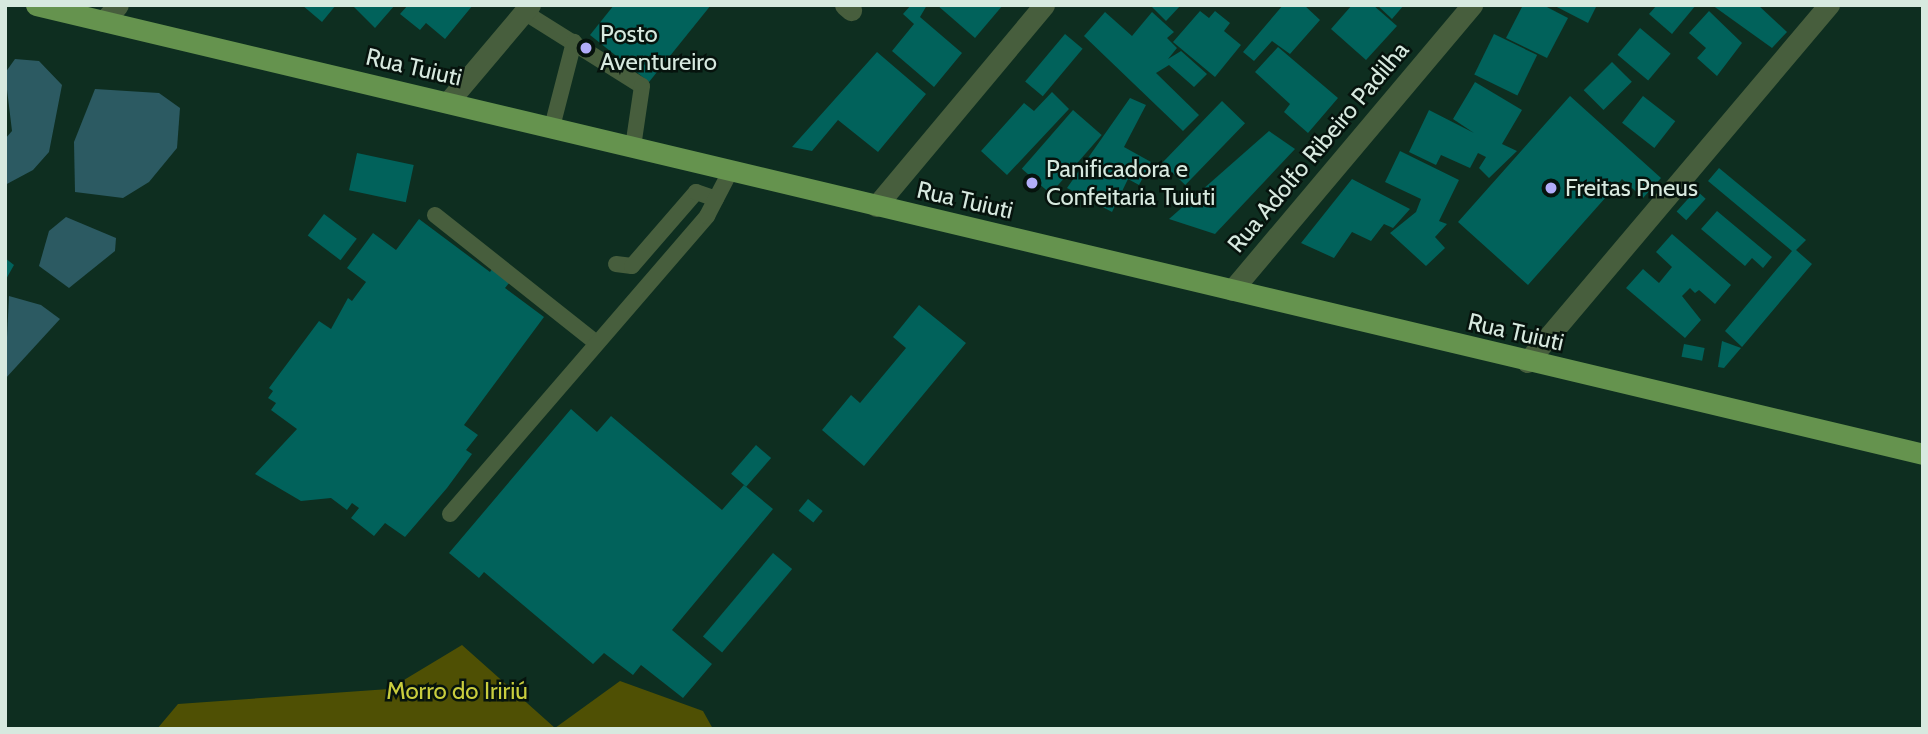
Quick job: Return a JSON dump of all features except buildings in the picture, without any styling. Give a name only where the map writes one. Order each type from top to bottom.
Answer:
[{"type":"main road","name":"Rua Tuiuti","points":[[36,5],[111,13],[449,102],[633,147],[1527,362],[1923,454]]},
{"type":"street","points":[[876,206],[1044,5]]},
{"type":"street","name":"Rua Adolfo Ribeiro Padilha","points":[[1232,290],[1472,5]]},
{"type":"street","points":[[1527,362],[1829,5]]},
{"type":"street","points":[[449,102],[527,9]]},
{"type":"lane","points":[[527,9],[642,86],[633,147]]},
{"type":"lane","points":[[552,127],[574,42]]},
{"type":"lane","points":[[450,514],[716,199],[731,170]]},
{"type":"lane","points":[[616,264],[632,267],[696,192],[716,199]]},
{"type":"lane","points":[[435,215],[595,342]]},
{"type":"green space","name":"Morro do Iririú","points":[[462,645],[555,728],[620,681],[703,711],[713,729],[157,729],[178,704],[389,689]]},
{"type":"water","points":[[15,59],[39,61],[62,85],[49,152],[33,170],[5,185],[5,139],[12,131],[5,73]]},
{"type":"water","points":[[95,89],[159,93],[180,108],[177,148],[149,182],[123,198],[75,192],[74,142]]},
{"type":"water","points":[[66,217],[116,238],[115,251],[69,288],[39,266],[49,231]]},
{"type":"water","points":[[9,296],[41,305],[60,319],[5,379]]},
{"type":"place","name":"Posto Aventureiro","points":[[586,48]]},
{"type":"place","name":"Panificadora e Confeitaria Tuiuti","points":[[1032,183]]},
{"type":"place","name":"Freitas Pneus","points":[[1551,188]]}]
